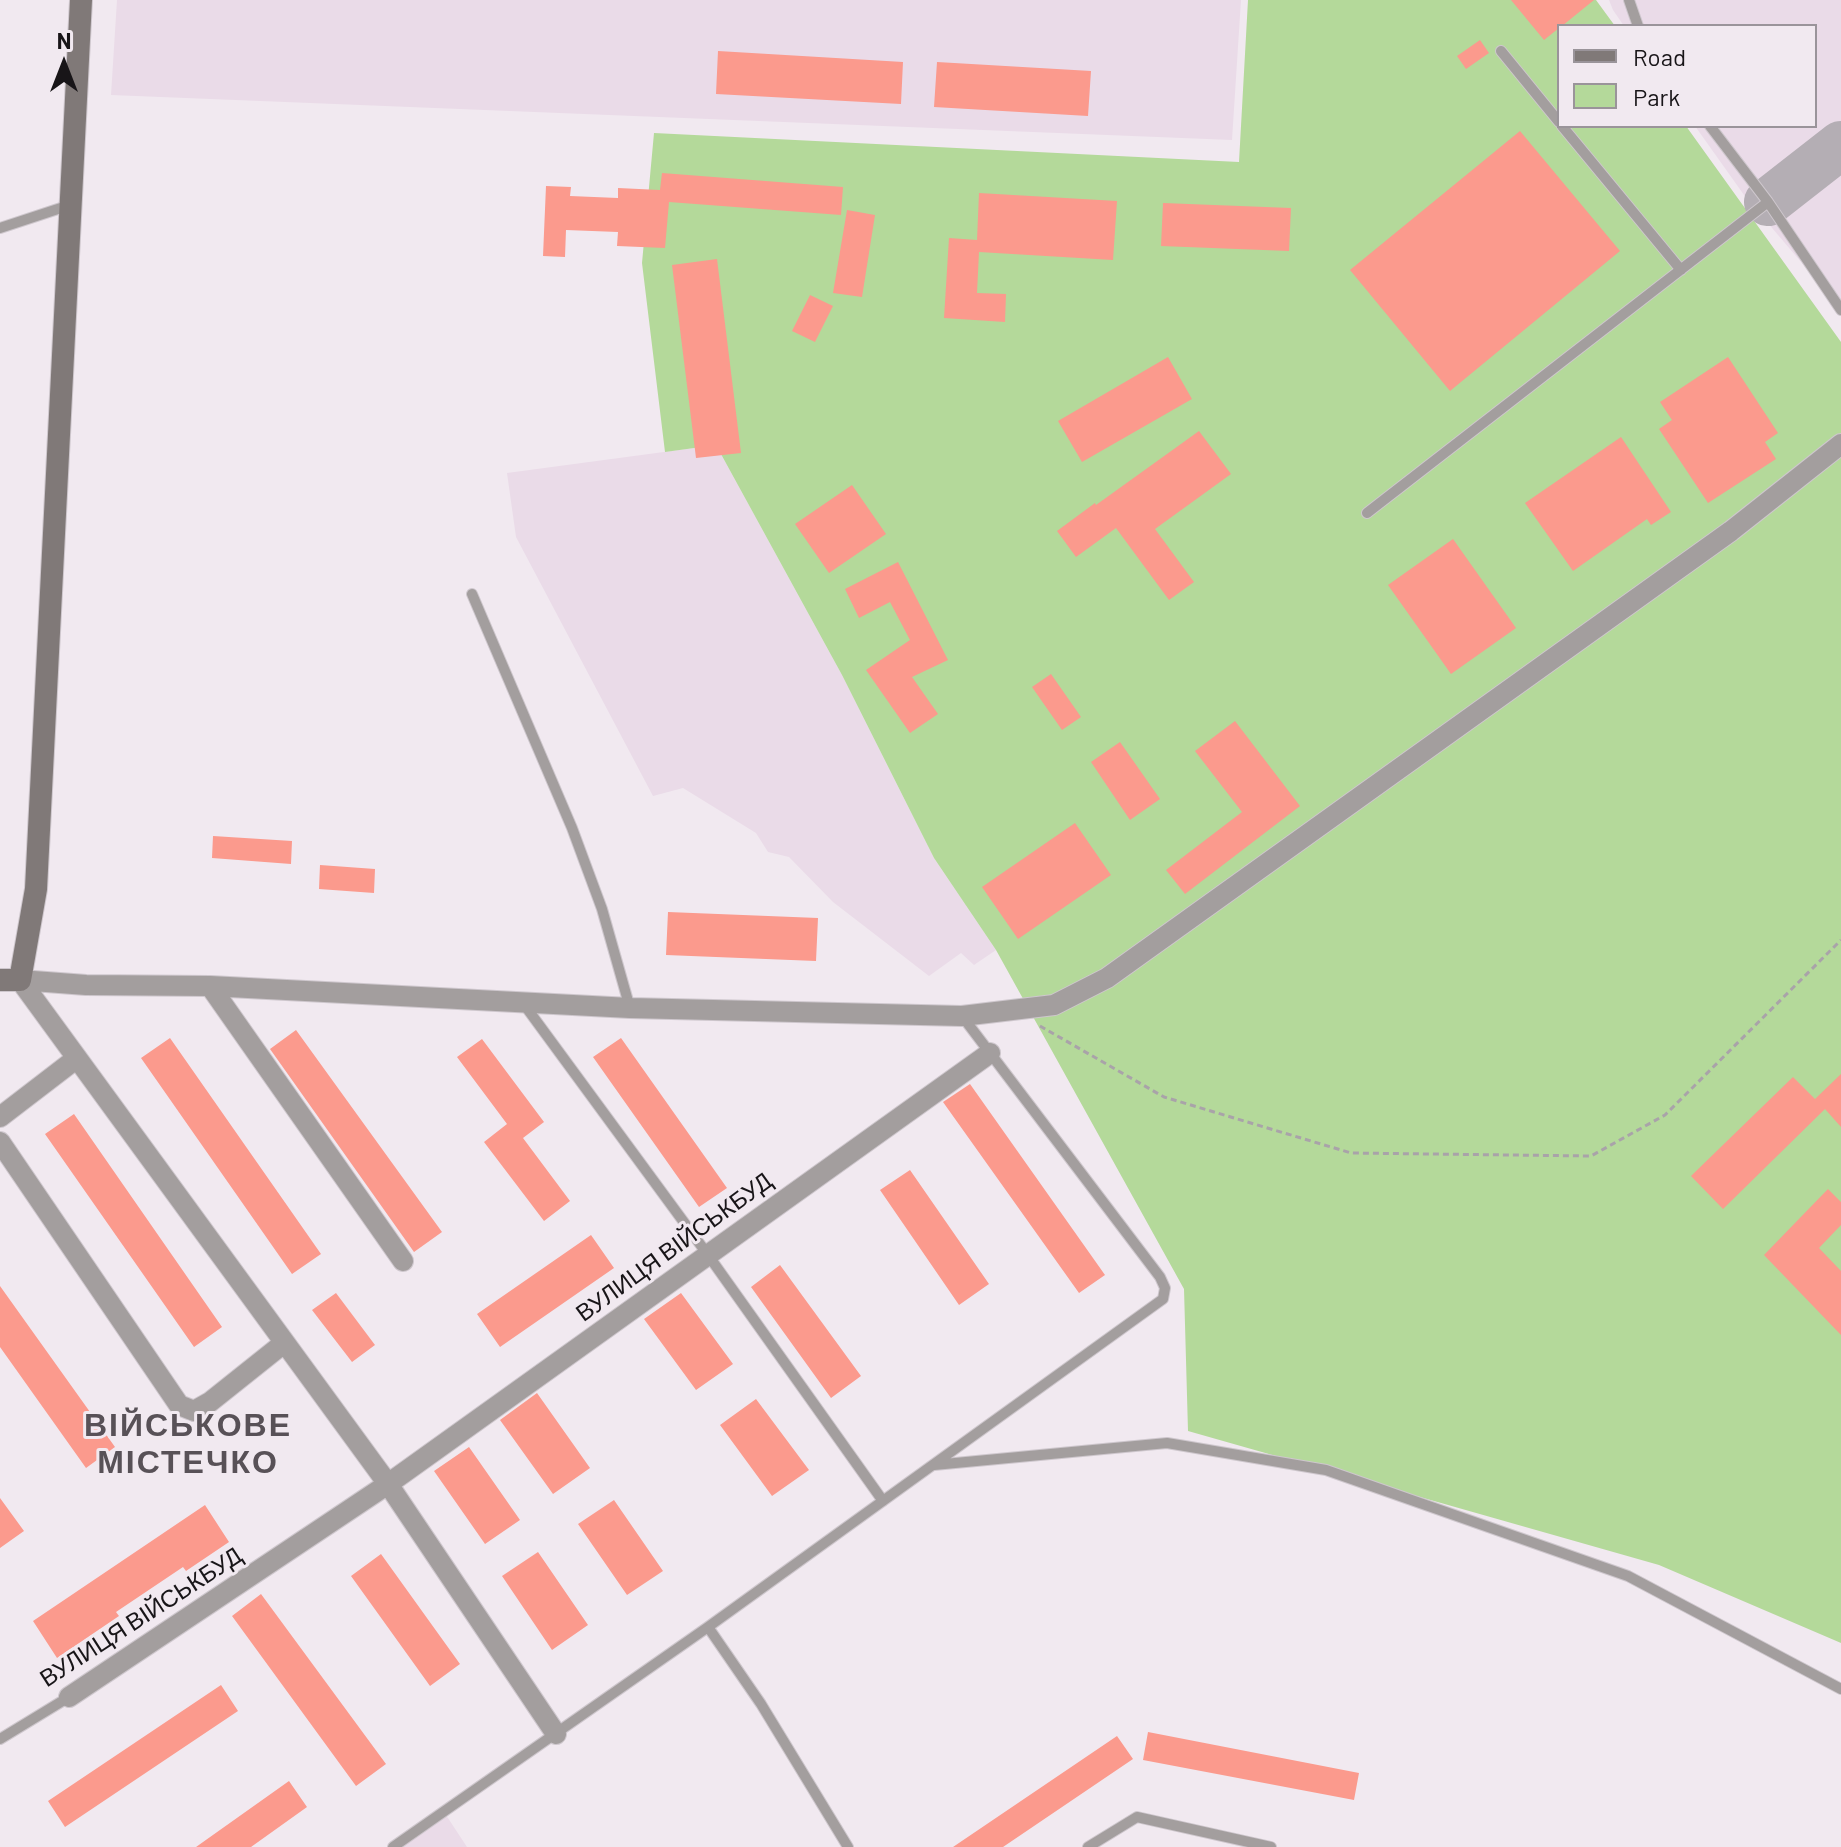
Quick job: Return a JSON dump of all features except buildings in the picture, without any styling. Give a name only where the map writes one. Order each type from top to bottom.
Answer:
[{"type":"main road","points":[[10,980],[36,889],[81,0]]},
{"type":"street","points":[[10,980],[86,985],[210,986],[630,1008],[962,1016],[1054,1005],[1107,978],[1718,541],[1841,444]]},
{"type":"street","points":[[10,980],[77,1058],[388,1484],[556,1734]]},
{"type":"street","points":[[210,986],[403,1261]]},
{"type":"street","name":"ВУЛИЦЯ ВІЙСЬКБУД","points":[[69,1697],[388,1484],[990,1053]]},
{"type":"street","points":[[0,1117],[77,1058]]},
{"type":"street","points":[[0,1142],[179,1405],[194,1411],[210,1402],[284,1343]]},
{"type":"lane","points":[[1629,0],[1637,24]]},
{"type":"lane","points":[[1501,51],[1557,119]]},
{"type":"lane","points":[[1564,128],[1681,270]]},
{"type":"lane","points":[[1712,128],[1768,202],[1841,310]]},
{"type":"lane","points":[[1367,513],[1768,202]]},
{"type":"lane","points":[[0,228],[71,205]]},
{"type":"lane","points":[[472,594],[572,828],[602,909],[630,1008]]},
{"type":"lane","points":[[522,1002],[708,1255],[883,1501]]},
{"type":"lane","points":[[393,1847],[708,1627],[1163,1299],[1165,1288],[1160,1277],[962,1016]]},
{"type":"lane","points":[[932,1465],[1167,1443],[1326,1470],[1628,1576],[1841,1689]]},
{"type":"lane","points":[[708,1627],[761,1704],[848,1847]]},
{"type":"lane","name":"ВУЛИЦЯ ВІЙСЬКБУД","points":[[0,1739],[69,1697]]},
{"type":"lane","points":[[1088,1847],[1137,1817],[1271,1847]]},
{"type":"path","points":[[1040,1026],[1164,1097],[1351,1153],[1591,1156],[1665,1115],[1841,940]]},
{"type":"shaded area","points":[[117,0],[1241,0],[1232,140],[111,95]]},
{"type":"shaded area","points":[[1609,0],[1841,0],[1841,309],[1744,195],[1696,128],[1817,128],[1817,24],[1623,24]]},
{"type":"shaded area","points":[[716,445],[842,675],[934,858],[996,950],[974,965],[961,953],[929,976],[833,902],[789,857],[768,852],[756,833],[683,788],[653,796],[516,537],[507,473]]},
{"type":"shaded area","points":[[444,1812],[467,1847],[394,1847]]},
{"type":"green space","points":[[1248,0],[1596,0],[1614,24],[1557,24],[1557,128],[1687,128],[1841,342],[1841,1643],[1659,1565],[1188,1431],[1184,1289],[996,950],[934,858],[842,675],[716,445],[665,452],[642,263],[654,133],[1239,162]]},
{"type":"taxiway","points":[[1768,202],[1841,145]]},
{"type":"district","name":"ВІЙСЬКОВЕ МІСТЕЧКО","points":[[188,1444]]}]
